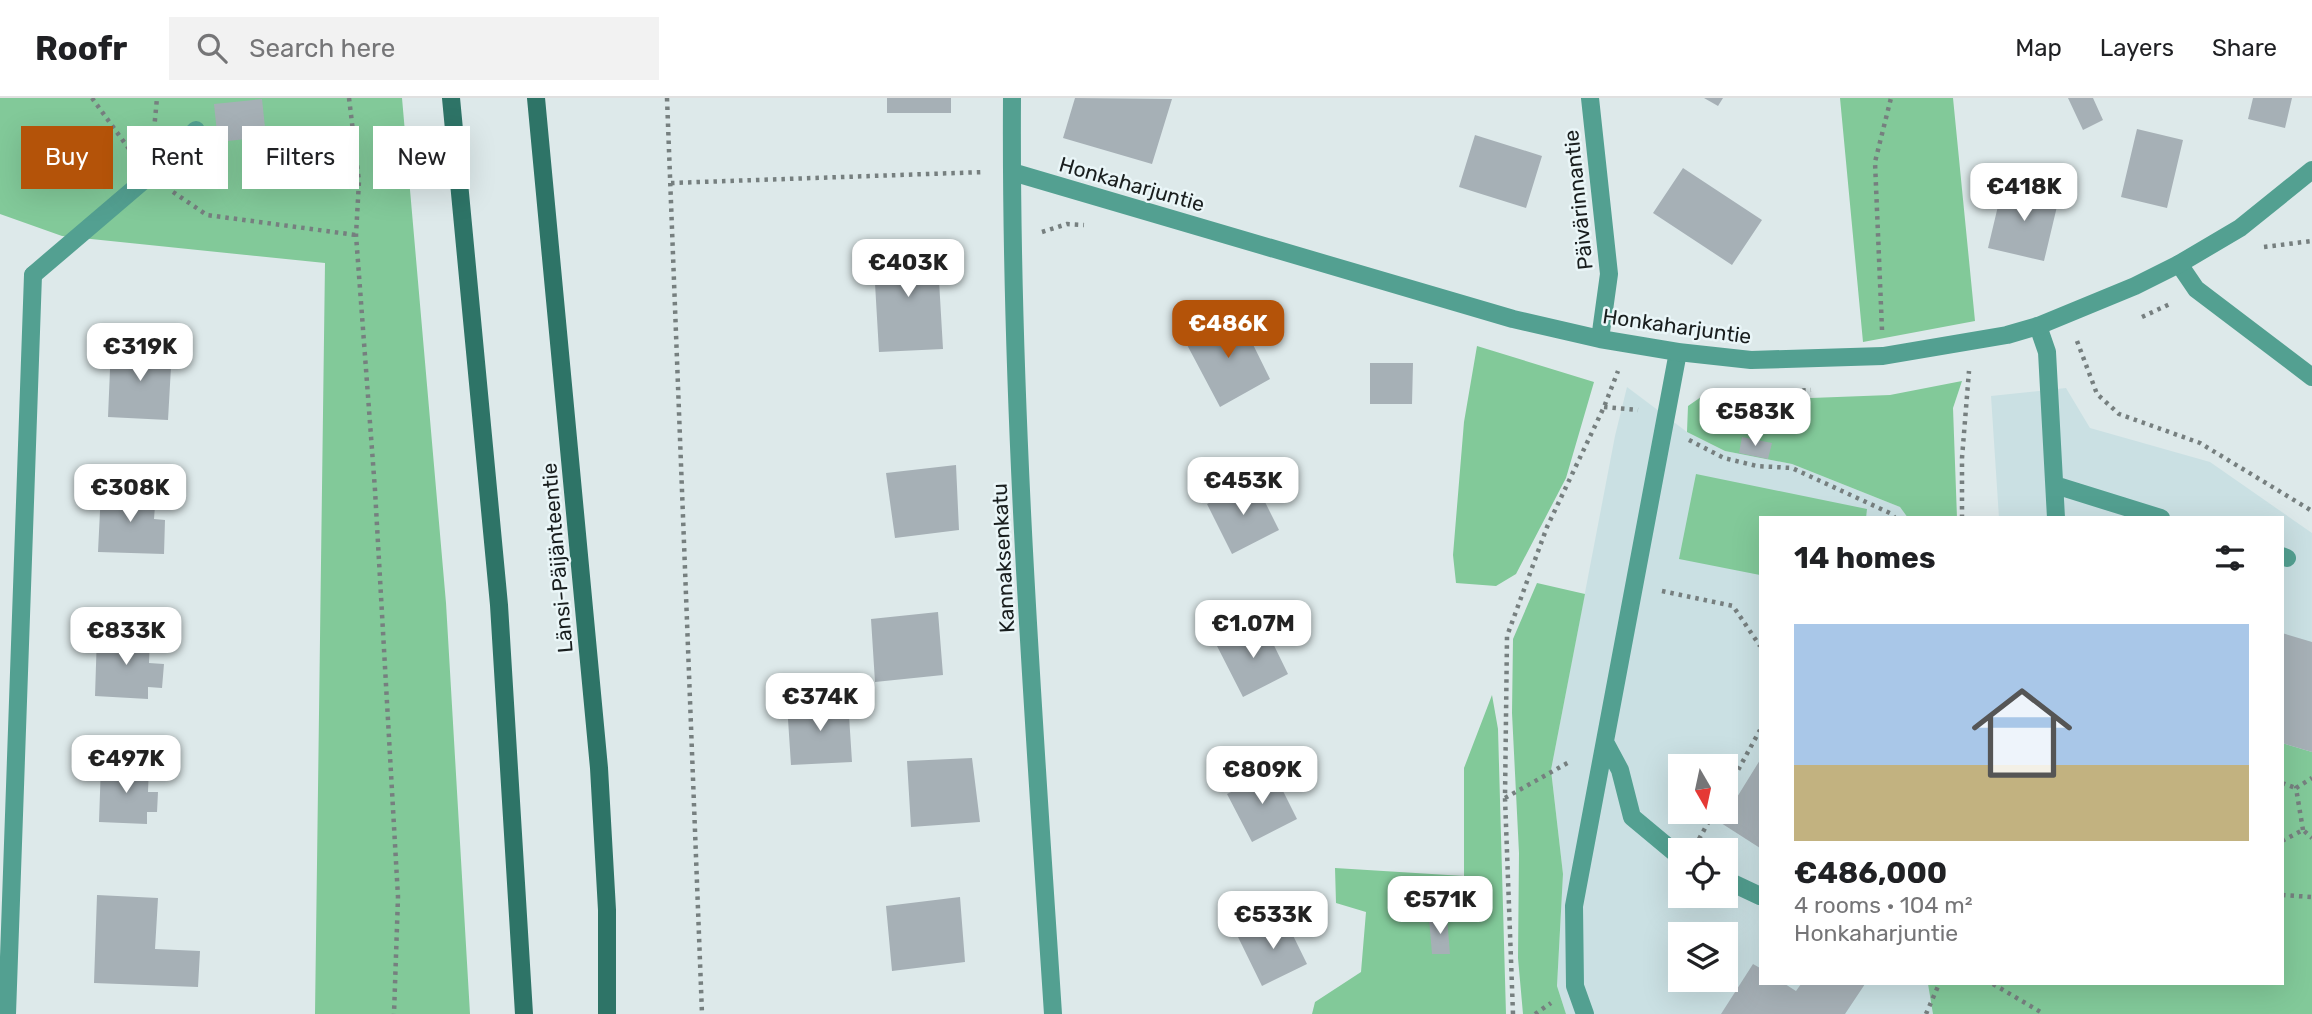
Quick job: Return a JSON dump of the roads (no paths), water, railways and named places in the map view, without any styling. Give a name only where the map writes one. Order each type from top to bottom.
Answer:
[{"type":"main road","points":[[451,98],[499,605],[524,1014]]},
{"type":"main road","name":"Länsi-Päijänteentie","points":[[536,98],[599,768],[607,910],[607,1014]]},
{"type":"street","name":"Kannaksenkatu","points":[[1012,98],[1014,357],[1053,1014]]},
{"type":"street","name":"Päivärinnantie","points":[[1590,98],[1609,274],[1601,339]]},
{"type":"street","name":"Honkaharjuntie","points":[[1012,172],[1513,319],[1601,339],[1678,352],[1751,360],[1883,356],[2007,335],[2038,326],[2135,286],[2179,264],[2240,228],[2312,170]]},
{"type":"street","points":[[7,1014],[33,275],[134,189]]},
{"type":"street","points":[[2179,264],[2196,289],[2312,377]]},
{"type":"street","points":[[2038,326],[2046,352],[2056,516]]},
{"type":"street","points":[[1585,1014],[1575,986],[1574,906],[1678,352]]},
{"type":"street","points":[[2055,485],[2155,516]]},
{"type":"street","points":[[1605,742],[1620,770],[1632,817],[1668,847]]},
{"type":"street","points":[[1738,886],[1759,896]]}]
